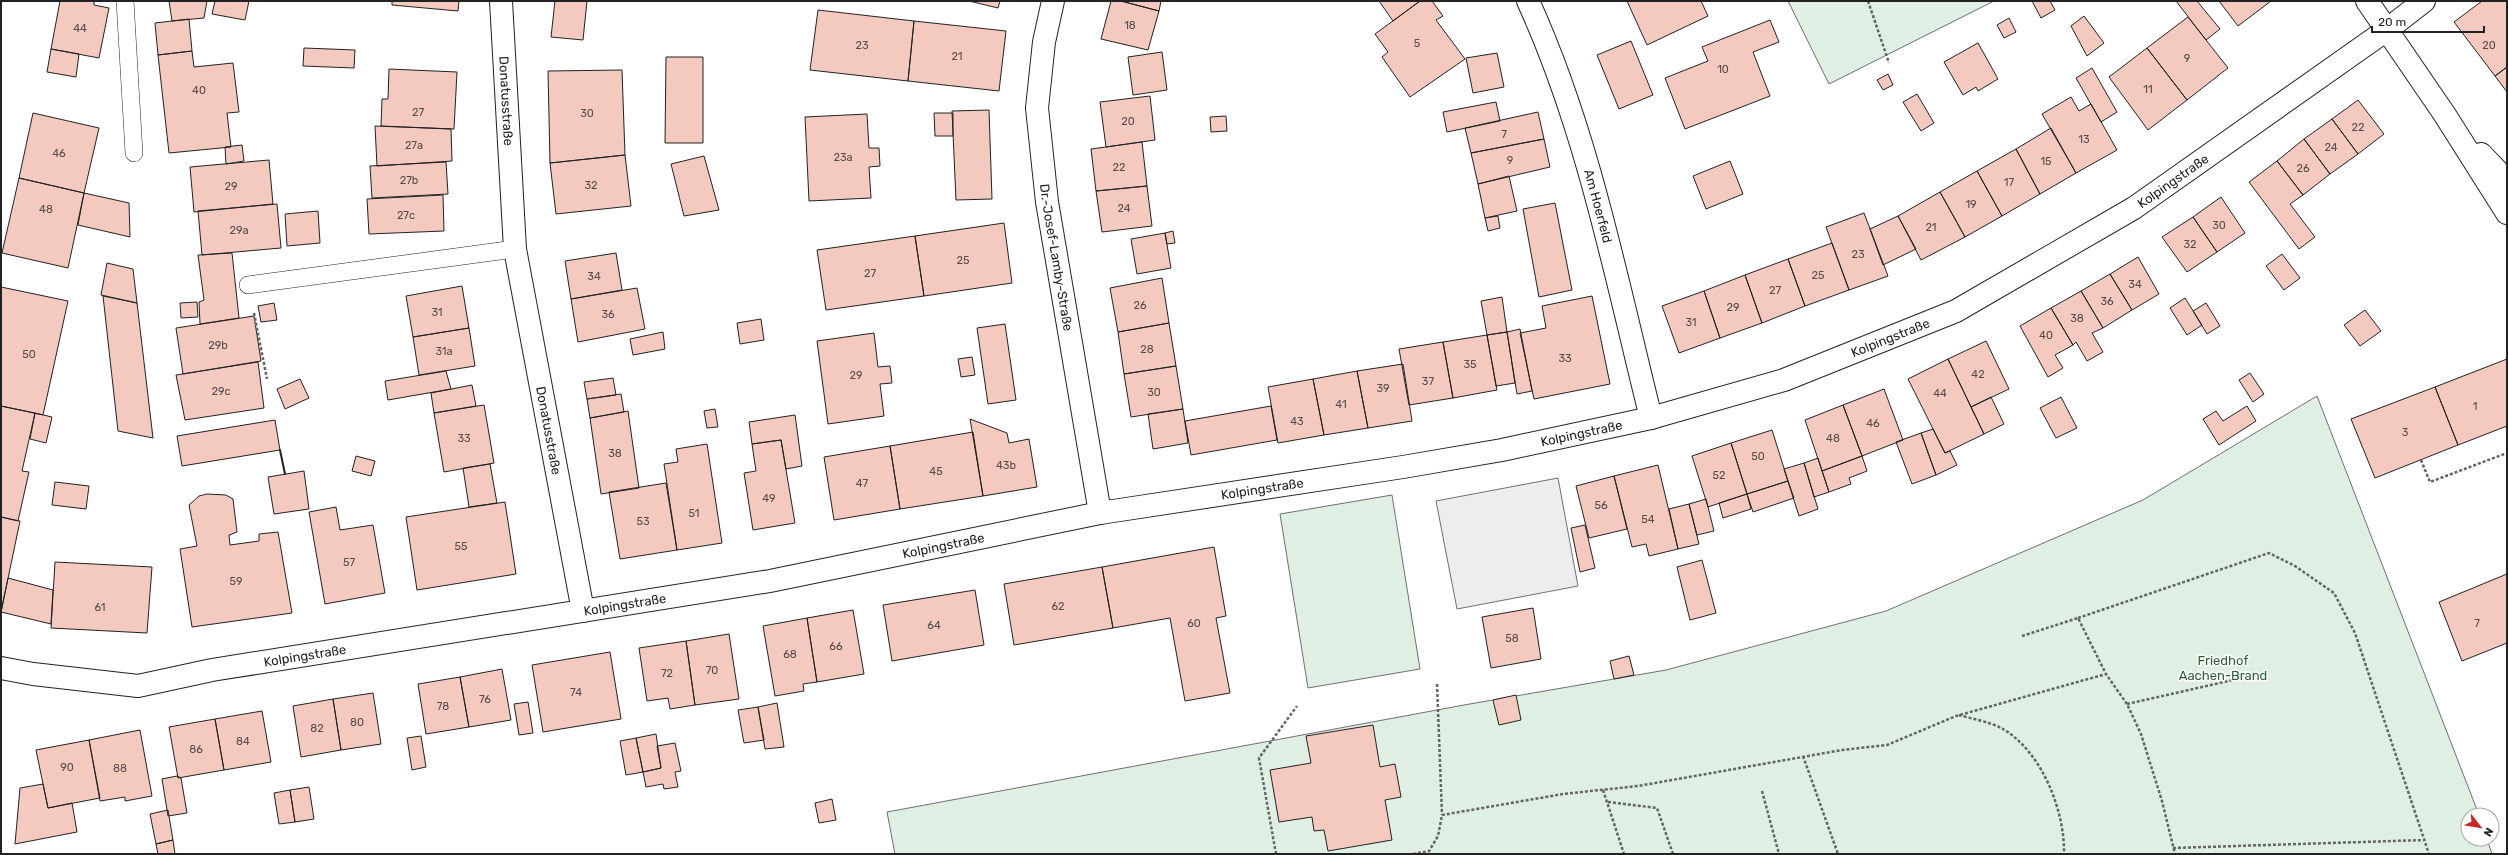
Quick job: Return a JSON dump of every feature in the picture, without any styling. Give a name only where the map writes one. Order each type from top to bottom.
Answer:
[{"type":"street","name":"Donatusstraße","points":[[501,1],[515,249],[583,611]]},
{"type":"street","name":"Dr.-Josef-Lamby-Straße","points":[[1053,1],[1044,42],[1037,108],[1047,202],[1100,513]]},
{"type":"street","name":"Am Hoerfeld","points":[[1528,1],[1549,48],[1592,184],[1651,418]]},
{"type":"street","points":[[2367,1],[2388,29],[2445,115],[2507,213]]},
{"type":"street","name":"Kolpingstraße","points":[[1,668],[32,674],[138,686],[212,670],[770,581],[1100,513],[1410,466],[1502,450],[1651,418],[1784,380],[1956,311],[2134,208],[2388,29],[2424,1]]},
{"type":"street","points":[[2445,115],[2507,181]]},
{"type":"lane","points":[[125,1],[134,152]]},
{"type":"lane","points":[[248,285],[515,249]]},
{"type":"path","points":[[1868,1],[1889,63]]},
{"type":"path","points":[[248,285],[267,379]]},
{"type":"path","points":[[2421,460],[2430,482],[2507,452]]},
{"type":"path","points":[[2022,636],[2269,553],[2295,566],[2334,593],[2355,633],[2429,854]]},
{"type":"path","points":[[2078,618],[2106,674],[2127,704],[2152,767],[2175,854]]},
{"type":"path","points":[[1442,816],[1562,794],[1638,786],[1803,756],[1888,745],[1958,715],[2106,674]]},
{"type":"path","points":[[2127,704],[2255,675]]},
{"type":"path","points":[[1413,854],[1429,851],[1438,836],[1442,816],[1437,684]]},
{"type":"path","points":[[1276,854],[1259,758],[1297,706]]},
{"type":"path","points":[[1958,715],[2002,728],[2025,746],[2054,793],[2064,839],[2064,854]]},
{"type":"path","points":[[1803,756],[1838,854]]},
{"type":"path","points":[[1603,790],[1624,854]]},
{"type":"path","points":[[1762,791],[1778,854]]},
{"type":"path","points":[[1608,802],[1657,808],[1673,854]]},
{"type":"path","points":[[2173,848],[2425,840]]},
{"type":"green space","points":[[1788,1],[1994,1],[1829,84]]},
{"type":"green space","name":"Friedhof Aachen-Brand","points":[[2317,396],[2476,807],[2460,807],[2460,847],[2490,847],[2492,854],[895,854],[887,812],[1464,705],[1666,670],[1886,611],[2143,500]]},
{"type":"green space","points":[[1392,495],[1420,669],[1308,688],[1280,514]]},
{"type":"shaded area","points":[[1558,478],[1578,586],[1457,609],[1436,501]]},
{"type":"building","points":[[60,1],[94,1],[94,5],[109,8],[99,58],[51,49]]},
{"type":"building","points":[[169,1],[207,1],[204,18],[172,21]]},
{"type":"building","points":[[215,1],[249,1],[245,20],[212,14]]},
{"type":"building","points":[[392,1],[459,1],[458,11],[392,5]]},
{"type":"building","points":[[555,1],[587,1],[583,40],[551,37]]},
{"type":"building","points":[[969,1],[1000,1],[998,8]]},
{"type":"building","points":[[1111,1],[1121,1],[1159,11],[1148,50],[1101,39]]},
{"type":"building","points":[[1121,1],[1161,1],[1159,11]]},
{"type":"building","points":[[1379,1],[1420,1],[1393,21]]},
{"type":"building","points":[[1420,1],[1432,1],[1443,16],[1436,20],[1465,59],[1410,97],[1382,57],[1388,52],[1375,34]]},
{"type":"building","points":[[1627,1],[1701,1],[1708,16],[1647,45]]},
{"type":"building","points":[[2032,1],[2050,1],[2055,10],[2041,18]]},
{"type":"building","points":[[2176,1],[2197,1],[2220,29],[2206,40]]},
{"type":"building","points":[[2219,1],[2271,1],[2238,26]]},
{"type":"building","points":[[2482,1],[2507,1],[2507,67],[2495,76],[2454,22]]},
{"type":"building","points":[[818,10],[914,21],[908,81],[810,70]]},
{"type":"building","points":[[2084,16],[2104,43],[2087,56],[2071,26]]},
{"type":"building","points":[[2188,17],[2228,68],[2187,100],[2147,48]]},
{"type":"building","points":[[2009,18],[2016,32],[2004,38],[1997,25]]},
{"type":"building","points":[[189,19],[192,51],[158,55],[155,23]]},
{"type":"building","points":[[1770,20],[1779,42],[1753,52],[1770,96],[1685,129],[1665,78],[1708,61],[1702,47]]},
{"type":"building","points":[[914,21],[1006,31],[999,91],[908,81]]},
{"type":"building","points":[[1631,41],[1653,95],[1619,109],[1597,55]]},
{"type":"building","points":[[1978,43],[1998,79],[1978,91],[1976,87],[1963,95],[1944,62]]},
{"type":"building","points":[[304,48],[355,50],[354,68],[303,66]]},
{"type":"building","points":[[2147,48],[2187,100],[2148,130],[2109,77]]},
{"type":"building","points":[[51,49],[79,54],[76,77],[47,72]]},
{"type":"building","points":[[192,51],[194,67],[233,63],[239,112],[227,113],[231,147],[169,153],[158,55]]},
{"type":"building","points":[[1162,52],[1167,90],[1133,95],[1128,57]]},
{"type":"building","points":[[1497,53],[1504,87],[1473,93],[1466,58]]},
{"type":"building","points":[[666,57],[703,57],[703,143],[665,143]]},
{"type":"building","points":[[2507,67],[2507,92],[2495,76]]},
{"type":"building","points":[[2092,68],[2117,112],[2101,122],[2076,78]]},
{"type":"building","points":[[389,69],[457,72],[454,129],[381,126],[382,99],[388,99]]},
{"type":"building","points":[[622,70],[625,155],[550,163],[548,71]]},
{"type":"building","points":[[1888,74],[1893,85],[1883,90],[1877,80]]},
{"type":"building","points":[[1917,94],[1934,123],[1921,131],[1903,102]]},
{"type":"building","points":[[1150,96],[1155,140],[1106,147],[1100,102]]},
{"type":"building","points":[[2071,97],[2079,111],[2091,104],[2117,150],[2076,173],[2042,114]]},
{"type":"building","points":[[2358,100],[2384,134],[2358,154],[2332,119]]},
{"type":"building","points":[[1496,102],[1500,121],[1447,132],[1443,112]]},
{"type":"building","points":[[989,110],[992,199],[956,200],[952,111]]},
{"type":"building","points":[[1538,112],[1544,139],[1471,153],[1465,128]]},
{"type":"building","points":[[33,113],[99,128],[84,193],[19,178]]},
{"type":"building","points":[[934,113],[953,113],[953,136],[935,136]]},
{"type":"building","points":[[867,114],[869,148],[879,148],[880,166],[869,167],[871,198],[809,201],[805,117]]},
{"type":"building","points":[[1226,116],[1227,131],[1211,132],[1210,117]]},
{"type":"building","points":[[2332,119],[2358,154],[2330,174],[2304,139]]},
{"type":"building","points":[[375,126],[451,129],[452,161],[377,166]]},
{"type":"building","points":[[2051,128],[2076,173],[2040,194],[2016,149]]},
{"type":"building","points":[[1544,139],[1550,167],[1478,184],[1471,153]]},
{"type":"building","points":[[2304,139],[2330,174],[2303,195],[2277,161]]},
{"type":"building","points":[[1142,142],[1147,186],[1096,191],[1091,149]]},
{"type":"building","points":[[242,145],[244,161],[226,164],[225,147]]},
{"type":"building","points":[[2016,149],[2040,194],[2002,216],[1977,171]]},
{"type":"building","points":[[625,155],[631,206],[556,214],[550,163]]},
{"type":"building","points":[[704,156],[719,210],[684,216],[671,164]]},
{"type":"building","points":[[269,160],[273,204],[194,212],[190,167]]},
{"type":"building","points":[[1730,161],[1743,194],[1706,209],[1693,176]]},
{"type":"building","points":[[2277,161],[2303,195],[2290,204],[2315,237],[2299,249],[2249,182]]},
{"type":"building","points":[[446,162],[448,194],[372,198],[370,166]]},
{"type":"building","points":[[1977,171],[2002,216],[1965,237],[1940,192]]},
{"type":"building","points":[[1509,176],[1517,211],[1485,218],[1478,184]]},
{"type":"building","points":[[19,178],[84,193],[68,268],[2,253]]},
{"type":"building","points":[[1147,186],[1152,226],[1102,232],[1096,191]]},
{"type":"building","points":[[1940,192],[1965,237],[1921,260],[1898,216]]},
{"type":"building","points":[[84,193],[129,203],[130,237],[78,225]]},
{"type":"building","points":[[443,195],[444,231],[369,234],[367,199]]},
{"type":"building","points":[[2221,197],[2245,233],[2217,252],[2193,217]]},
{"type":"building","points":[[1555,203],[1572,290],[1539,297],[1523,209]]},
{"type":"building","points":[[277,204],[281,248],[202,255],[198,211]]},
{"type":"building","points":[[318,211],[320,243],[287,246],[285,214]]},
{"type":"building","points":[[1864,213],[1888,276],[1849,290],[1826,227]]},
{"type":"building","points":[[1498,216],[1500,228],[1488,231],[1485,218]]},
{"type":"building","points":[[1898,216],[1916,249],[1883,265],[1870,229]]},
{"type":"building","points":[[2193,217],[2217,252],[2187,272],[2162,237]]},
{"type":"building","points":[[1004,223],[1012,283],[924,296],[915,236]]},
{"type":"building","points":[[1173,231],[1175,243],[1167,244],[1165,233]]},
{"type":"building","points":[[1165,233],[1171,268],[1137,274],[1131,239]]},
{"type":"building","points":[[915,236],[924,296],[826,310],[817,250]]},
{"type":"building","points":[[1832,243],[1849,290],[1805,306],[1788,259]]},
{"type":"building","points":[[232,253],[239,318],[200,324],[199,302],[204,300],[198,255]]},
{"type":"building","points":[[616,253],[622,290],[571,299],[565,261]]},
{"type":"building","points":[[2282,254],[2300,278],[2284,290],[2266,266]]},
{"type":"building","points":[[2138,257],[2159,294],[2132,310],[2110,274]]},
{"type":"building","points":[[1788,259],[1805,306],[1762,323],[1745,275]]},
{"type":"building","points":[[107,263],[133,269],[137,303],[101,295]]},
{"type":"building","points":[[2110,274],[2132,310],[2103,328],[2081,291]]},
{"type":"building","points":[[1745,275],[1762,323],[1720,338],[1704,291]]},
{"type":"building","points":[[1162,278],[1169,323],[1118,332],[1110,288]]},
{"type":"building","points":[[462,286],[469,328],[413,337],[406,296]]},
{"type":"building","points":[[1,287],[68,301],[43,415],[1,406]]},
{"type":"building","points":[[637,288],[645,329],[578,342],[571,299]]},
{"type":"building","points":[[1704,291],[1720,338],[1679,353],[1662,306]]},
{"type":"building","points":[[2081,291],[2103,328],[2092,333],[2103,352],[2087,361],[2076,342],[2073,345],[2051,308]]},
{"type":"building","points":[[103,296],[137,303],[153,438],[118,431]]},
{"type":"building","points":[[1592,296],[1610,384],[1534,399],[1520,333],[1546,328],[1542,306]]},
{"type":"building","points":[[1502,297],[1507,332],[1487,335],[1481,301]]},
{"type":"building","points":[[2185,298],[2202,325],[2187,335],[2170,308]]},
{"type":"building","points":[[197,302],[198,317],[181,318],[180,303]]},
{"type":"building","points":[[274,303],[277,320],[261,322],[258,306]]},
{"type":"building","points":[[2206,303],[2220,326],[2207,334],[2193,311]]},
{"type":"building","points":[[2051,308],[2073,345],[2055,355],[2063,368],[2048,377],[2020,326]]},
{"type":"building","points":[[2365,310],[2381,331],[2360,346],[2344,325]]},
{"type":"building","points":[[254,316],[261,361],[183,374],[176,328]]},
{"type":"building","points":[[761,319],[764,340],[740,344],[737,323]]},
{"type":"building","points":[[1169,323],[1176,366],[1124,374],[1118,332]]},
{"type":"building","points":[[1005,324],[1016,400],[988,404],[977,328]]},
{"type":"building","points":[[469,328],[475,366],[419,375],[413,337]]},
{"type":"building","points":[[1520,329],[1532,391],[1517,394],[1507,332]]},
{"type":"building","points":[[663,332],[665,349],[633,355],[630,339]]},
{"type":"building","points":[[1507,332],[1515,383],[1496,386],[1487,335]]},
{"type":"building","points":[[874,333],[878,367],[890,366],[892,383],[880,384],[884,416],[828,424],[817,341]]},
{"type":"building","points":[[1487,335],[1497,390],[1453,398],[1443,342]]},
{"type":"building","points":[[1986,341],[2009,389],[1971,407],[1948,359]]},
{"type":"building","points":[[1443,342],[1453,398],[1409,405],[1399,349]]},
{"type":"building","points":[[972,357],[975,375],[961,377],[958,359]]},
{"type":"building","points":[[1948,359],[1984,434],[1945,453],[1908,379]]},
{"type":"building","points":[[2507,359],[2507,426],[2458,445],[2435,387]]},
{"type":"building","points":[[258,362],[264,408],[185,420],[176,375]]},
{"type":"building","points":[[1403,364],[1412,421],[1368,428],[1357,371]]},
{"type":"building","points":[[1176,366],[1183,409],[1131,417],[1124,374]]},
{"type":"building","points":[[446,371],[451,389],[388,400],[385,381]]},
{"type":"building","points":[[1357,371],[1368,428],[1324,435],[1313,379]]},
{"type":"building","points":[[2250,373],[2264,394],[2253,402],[2239,380]]},
{"type":"building","points":[[613,378],[616,395],[587,399],[584,382]]},
{"type":"building","points":[[300,379],[309,398],[285,409],[277,389]]},
{"type":"building","points":[[1313,379],[1324,435],[1278,443],[1268,387]]},
{"type":"building","points":[[472,385],[476,406],[434,413],[431,393]]},
{"type":"building","points":[[2435,387],[2458,445],[2375,478],[2351,419]]},
{"type":"building","points":[[1884,389],[1903,440],[1862,456],[1843,405]]},
{"type":"building","points":[[621,394],[624,412],[590,418],[587,399]]},
{"type":"building","points":[[1991,397],[2004,424],[1984,434],[1971,407]]},
{"type":"building","points":[[2061,397],[2077,428],[2056,438],[2040,408]]},
{"type":"building","points":[[484,405],[494,463],[444,472],[434,413]]},
{"type":"building","points":[[1843,405],[1862,456],[1822,471],[1805,420]]},
{"type":"building","points":[[1,406],[35,413],[22,471],[29,472],[18,521],[1,517]]},
{"type":"building","points":[[1271,406],[1277,440],[1191,455],[1185,421]]},
{"type":"building","points":[[2247,406],[2256,421],[2219,445],[2203,419],[2216,411],[2223,421]]},
{"type":"building","points":[[715,409],[718,427],[707,428],[704,411]]},
{"type":"building","points":[[1183,409],[1188,443],[1153,449],[1148,414]]},
{"type":"building","points":[[628,411],[639,488],[601,494],[590,418]]},
{"type":"building","points":[[35,413],[52,417],[46,443],[30,439]]},
{"type":"building","points":[[795,415],[802,466],[786,469],[781,440],[752,444],[749,422]]},
{"type":"building","points":[[970,419],[1007,433],[1009,443],[1029,439],[1037,487],[983,496]]},
{"type":"building","points":[[275,420],[280,450],[182,466],[177,436]]},
{"type":"building","points":[[1933,429],[1945,453],[1950,451],[1957,465],[1936,475],[1921,433]]},
{"type":"building","points":[[1772,430],[1788,481],[1747,494],[1731,443]]},
{"type":"building","points":[[973,432],[983,496],[900,509],[890,446]]},
{"type":"building","points":[[1921,433],[1936,475],[1912,484],[1896,442]]},
{"type":"building","points":[[781,440],[795,523],[753,530],[744,473],[756,471],[752,444]]},
{"type":"building","points":[[1731,443],[1747,494],[1708,507],[1692,456]]},
{"type":"building","points":[[707,444],[722,543],[677,550],[664,464],[678,462],[676,449]]},
{"type":"building","points":[[890,446],[900,509],[834,520],[824,457]]},
{"type":"building","points":[[356,456],[375,461],[371,476],[352,471]]},
{"type":"building","points":[[1862,456],[1867,471],[1849,478],[1851,484],[1829,492],[1822,471]]},
{"type":"building","points":[[1818,458],[1829,492],[1814,497],[1804,463]]},
{"type":"building","points":[[1804,463],[1818,509],[1799,516],[1784,469]]},
{"type":"building","points":[[490,464],[497,503],[469,507],[463,468]]},
{"type":"building","points":[[1658,465],[1678,549],[1649,556],[1646,544],[1632,547],[1614,476]]},
{"type":"building","points":[[304,471],[309,509],[274,514],[268,477]]},
{"type":"building","points":[[1614,476],[1627,529],[1589,538],[1576,486]]},
{"type":"building","points":[[1788,481],[1794,498],[1753,512],[1747,494]]},
{"type":"building","points":[[55,482],[89,486],[86,509],[52,505]]},
{"type":"building","points":[[666,483],[677,550],[620,559],[609,492]]},
{"type":"building","points":[[207,494],[226,495],[233,499],[237,532],[229,535],[230,545],[259,541],[259,534],[278,532],[292,613],[192,627],[180,549],[197,546],[189,505],[199,496]]},
{"type":"building","points":[[1747,494],[1751,509],[1723,518],[1719,503]]},
{"type":"building","points":[[1706,499],[1714,531],[1697,535],[1689,504]]},
{"type":"building","points":[[505,502],[516,574],[417,590],[406,517]]},
{"type":"building","points":[[1689,504],[1699,544],[1678,549],[1669,509]]},
{"type":"building","points":[[336,507],[340,530],[373,525],[385,593],[325,604],[309,512]]},
{"type":"building","points":[[1,517],[20,521],[1,612]]},
{"type":"building","points":[[1585,525],[1595,568],[1580,572],[1571,528]]},
{"type":"building","points":[[1214,547],[1226,616],[1216,618],[1230,693],[1185,701],[1170,618],[1113,628],[1102,567]]},
{"type":"building","points":[[1702,560],[1716,613],[1690,620],[1677,567]]},
{"type":"building","points":[[55,562],[152,567],[147,633],[51,628]]},
{"type":"building","points":[[1102,567],[1113,628],[1014,645],[1004,584]]},
{"type":"building","points":[[2507,574],[2507,643],[2462,661],[2439,602]]},
{"type":"building","points":[[8,578],[53,590],[51,624],[1,612]]},
{"type":"building","points":[[975,590],[984,645],[892,661],[883,605]]},
{"type":"building","points":[[1533,608],[1541,659],[1491,668],[1482,617]]},
{"type":"building","points":[[853,610],[864,674],[817,682],[807,618]]},
{"type":"building","points":[[807,618],[817,682],[803,684],[804,691],[775,696],[763,626]]},
{"type":"building","points":[[729,634],[739,699],[695,705],[686,641]]},
{"type":"building","points":[[686,641],[695,705],[670,709],[668,698],[647,701],[639,648]]},
{"type":"building","points":[[610,652],[621,719],[543,732],[532,665]]},
{"type":"building","points":[[1629,656],[1634,675],[1614,679],[1610,661]]},
{"type":"building","points":[[502,669],[511,720],[469,727],[460,677]]},
{"type":"building","points":[[460,677],[469,727],[426,734],[418,684]]},
{"type":"building","points":[[373,693],[381,744],[341,750],[333,699]]},
{"type":"building","points":[[1516,695],[1521,720],[1499,725],[1493,700]]},
{"type":"building","points":[[333,699],[341,750],[301,757],[293,706]]},
{"type":"building","points":[[528,702],[533,733],[519,735],[514,704]]},
{"type":"building","points":[[777,703],[784,747],[765,749],[758,707]]},
{"type":"building","points":[[758,707],[764,740],[744,743],[738,710]]},
{"type":"building","points":[[262,711],[271,762],[224,770],[215,719]]},
{"type":"building","points":[[215,719],[224,770],[178,778],[169,727]]},
{"type":"building","points":[[1373,725],[1380,767],[1395,764],[1401,797],[1385,800],[1392,840],[1328,851],[1324,830],[1314,831],[1312,817],[1279,822],[1270,770],[1311,763],[1306,736]]},
{"type":"building","points":[[140,730],[152,796],[125,801],[125,797],[100,801],[89,740]]},
{"type":"building","points":[[656,734],[661,768],[643,772],[636,738]]},
{"type":"building","points":[[421,736],[426,767],[412,770],[407,738]]},
{"type":"building","points":[[636,738],[643,772],[626,775],[620,741]]},
{"type":"building","points":[[89,740],[100,798],[48,808],[36,750]]},
{"type":"building","points":[[675,743],[681,771],[675,772],[678,787],[664,789],[663,784],[646,787],[643,772],[661,768],[657,746]]},
{"type":"building","points":[[177,776],[181,778],[187,813],[168,816],[162,779]]},
{"type":"building","points":[[43,784],[48,808],[72,803],[77,832],[15,844],[20,788]]},
{"type":"building","points":[[309,787],[314,819],[295,822],[290,790]]},
{"type":"building","points":[[290,790],[295,822],[279,824],[274,793]]},
{"type":"building","points":[[832,799],[836,820],[819,823],[815,803]]},
{"type":"building","points":[[168,810],[173,840],[156,844],[150,814]]},
{"type":"building","points":[[173,840],[175,854],[158,854],[156,844]]},
{"type":"wall","points":[[280,450],[285,474]]}]
